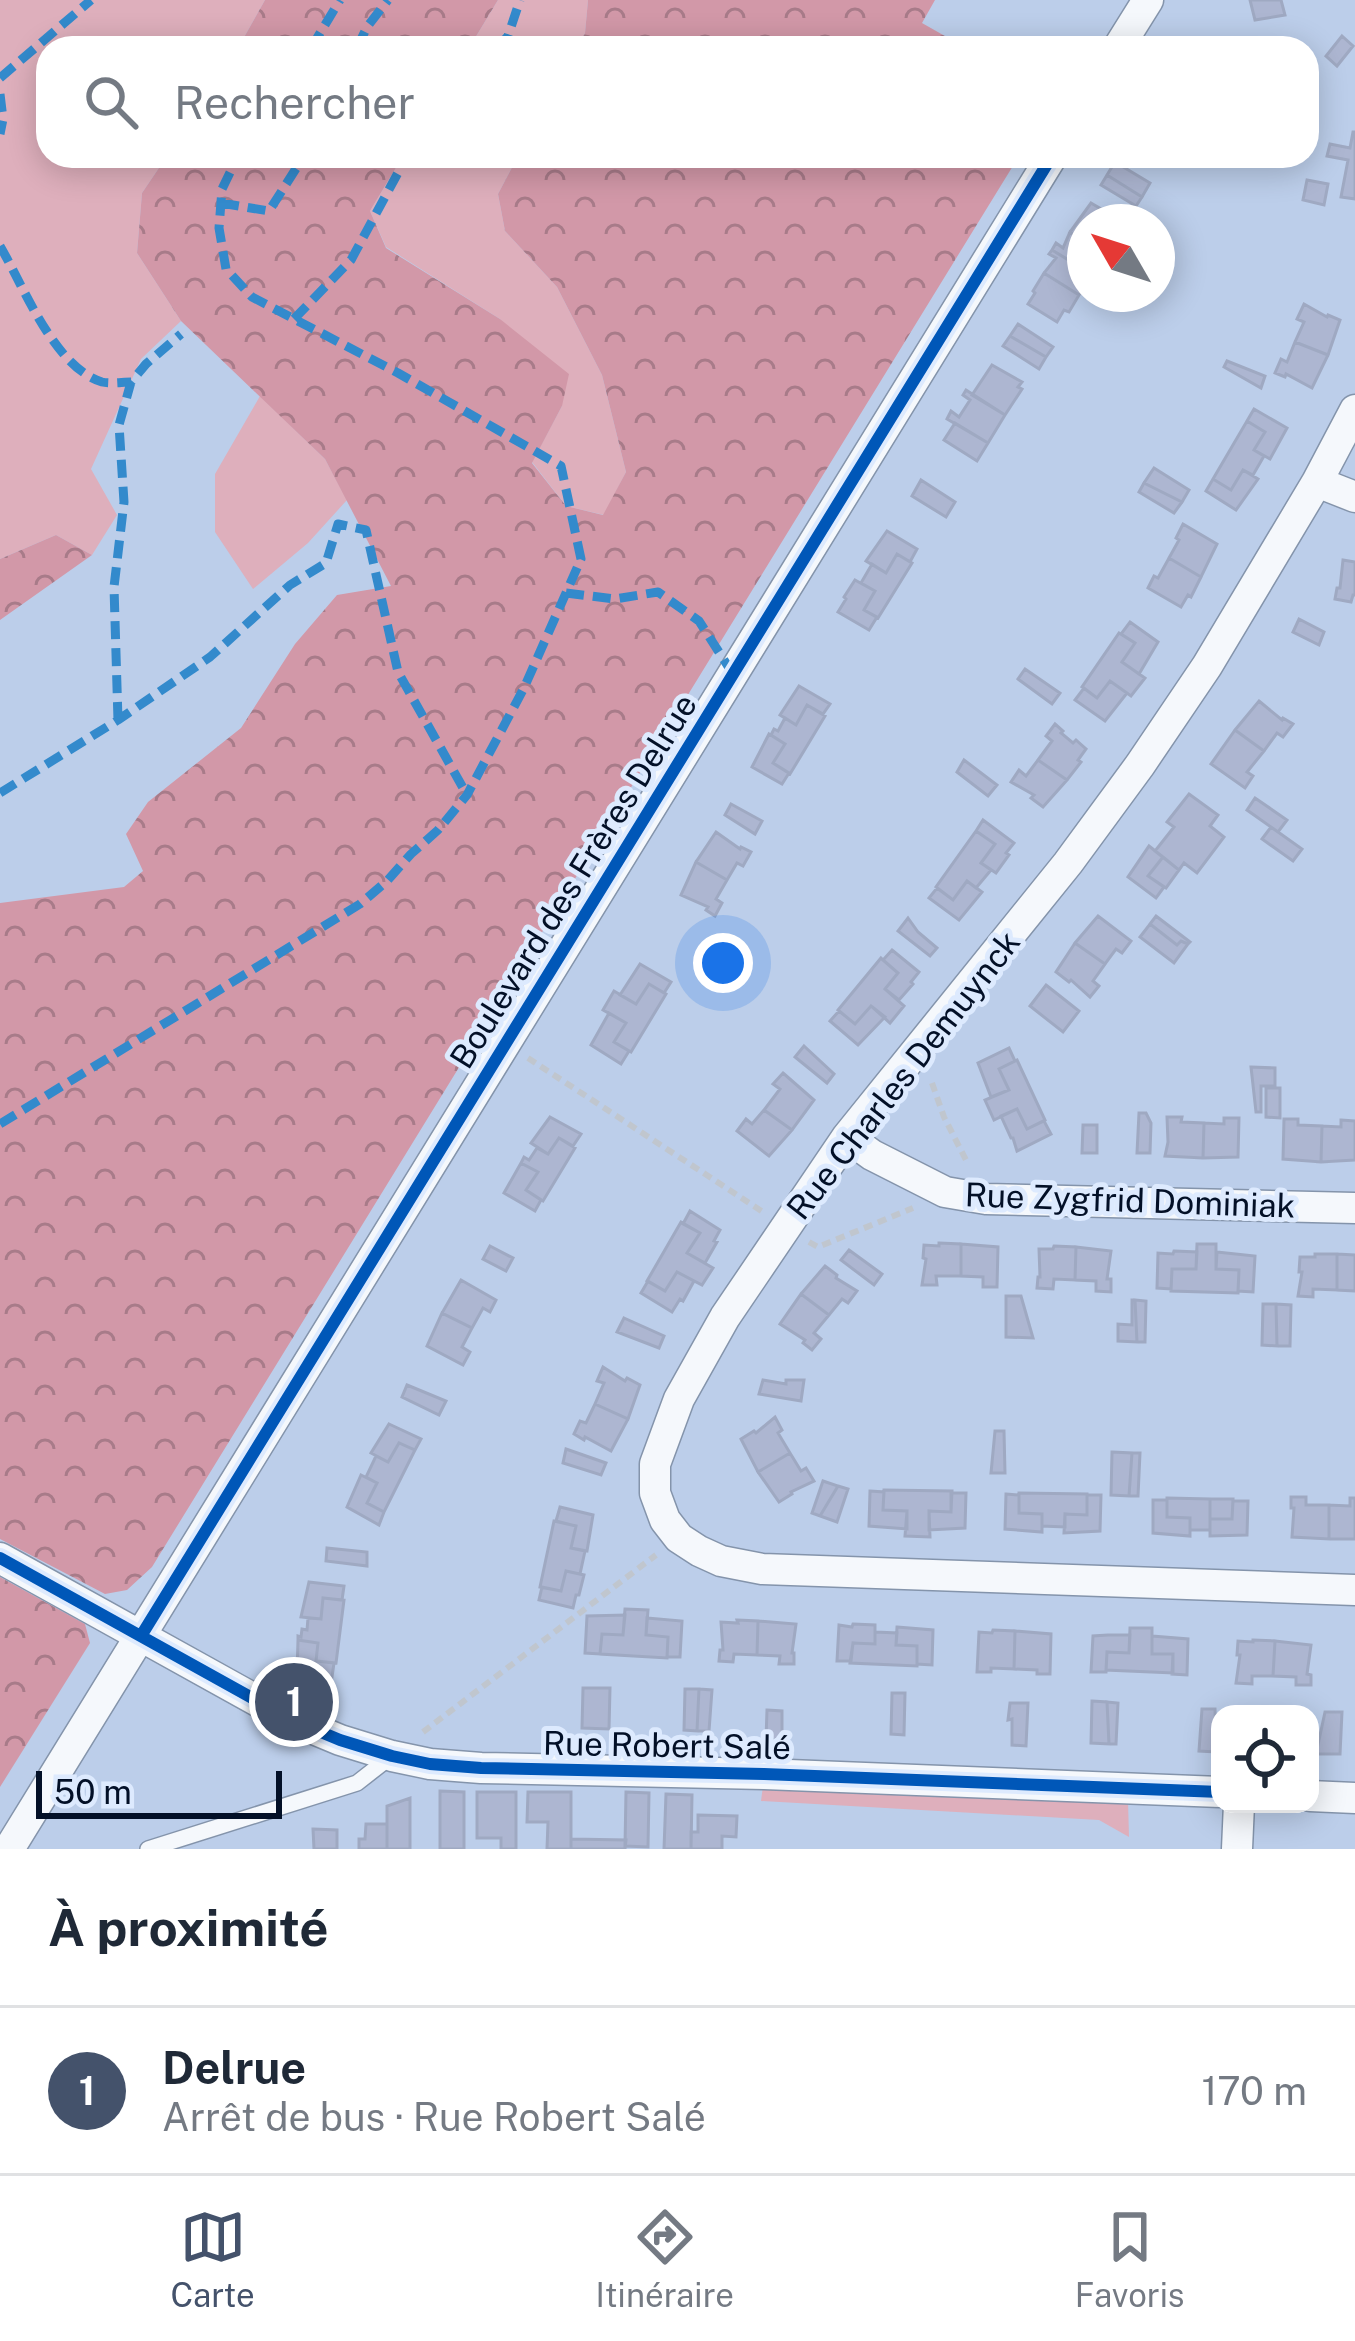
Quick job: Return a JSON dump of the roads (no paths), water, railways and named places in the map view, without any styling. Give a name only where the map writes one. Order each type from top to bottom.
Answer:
[{"type":"street","points":[[1126,36],[1148,0]]},
{"type":"street","name":"Boulevard des Frères Delrue","points":[[9,1849],[1045,168]]},
{"type":"street","name":"Rue Charles Demuynck","points":[[1355,410],[1207,666],[1139,765],[1068,863],[847,1137],[725,1316],[680,1399],[655,1464],[655,1493],[665,1520],[679,1538],[721,1561],[762,1569],[1355,1590]]},
{"type":"street","points":[[1317,482],[1355,496]]},
{"type":"street","name":"Rue Zygfrid Dominiak","points":[[847,1137],[944,1192],[986,1199],[1355,1208]]},
{"type":"street","name":"Rue Robert Salé","points":[[0,1558],[292,1720],[340,1740],[430,1764],[1211,1792]]},
{"type":"street","points":[[1319,1796],[1355,1798]]},
{"type":"street","points":[[1238,1813],[1238,1849]]},
{"type":"lane","points":[[148,1849],[357,1784],[392,1756]]},
{"type":"place","name":"Delrue","points":[[294,1702]]}]
